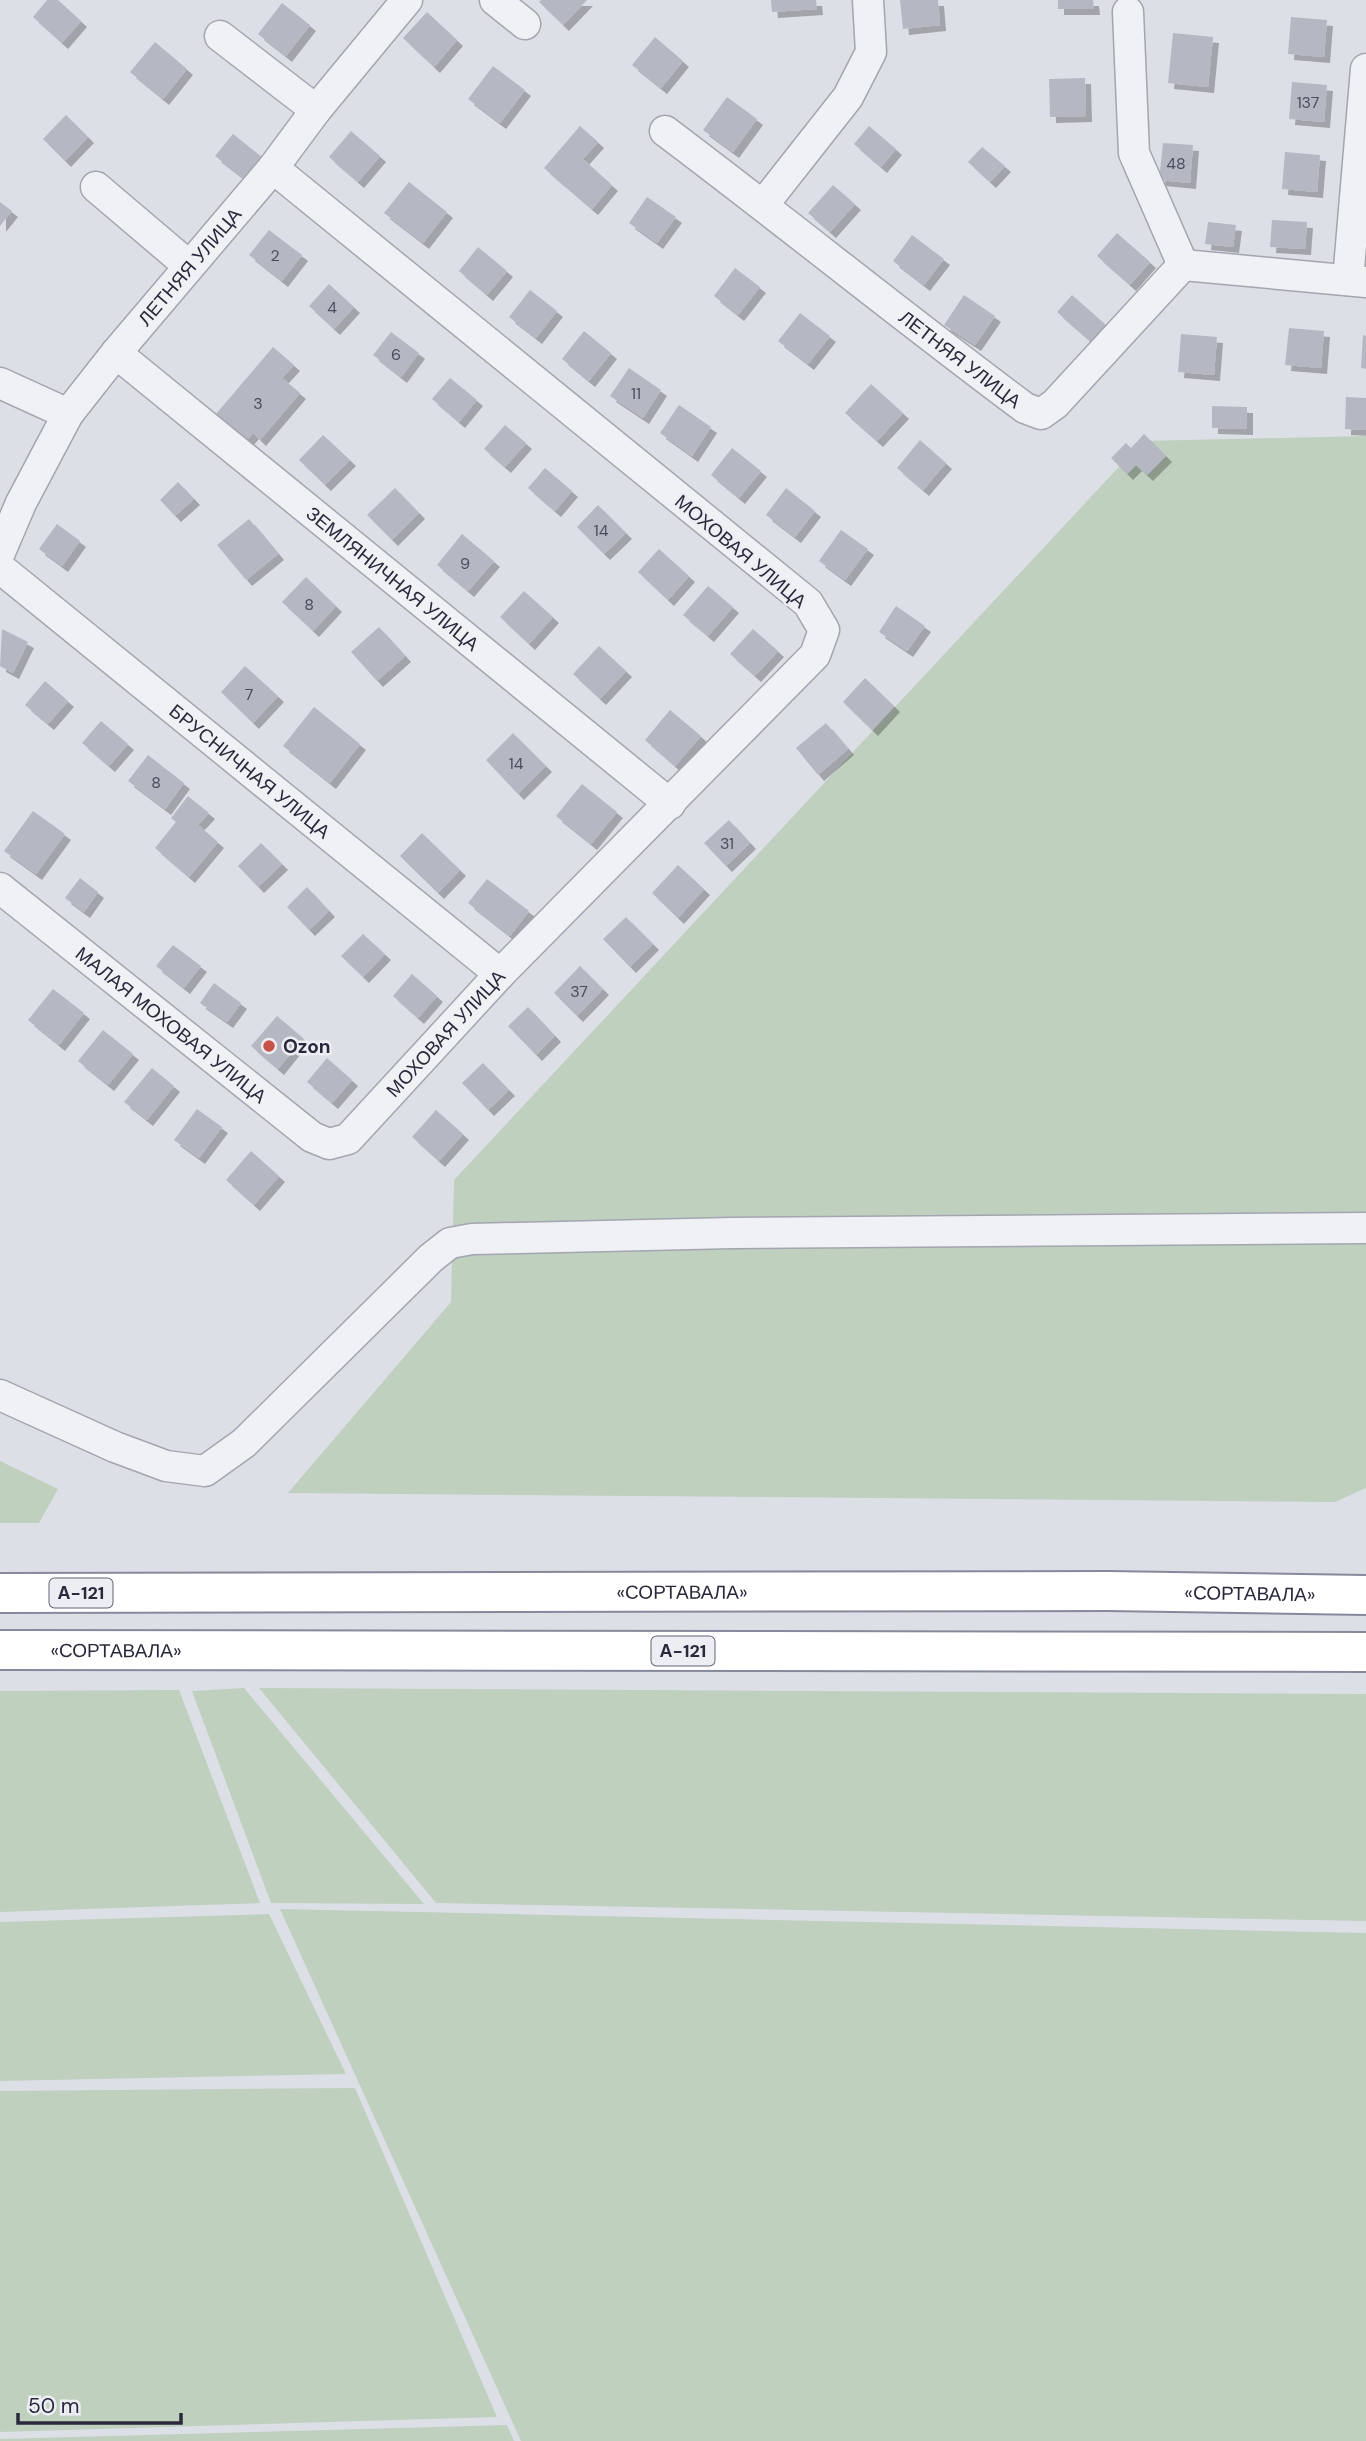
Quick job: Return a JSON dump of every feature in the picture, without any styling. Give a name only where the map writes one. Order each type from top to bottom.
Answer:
[{"type":"highway","name":"«СОРТАВАЛА»","points":[[0,1593],[1107,1591],[1366,1595]]},
{"type":"highway","name":"«СОРТАВАЛА»","points":[[0,1650],[1366,1652]]},
{"type":"street","name":"ЛЕТНЯЯ УЛИЦА","points":[[0,552],[21,503],[68,414],[116,353],[273,168],[316,110],[407,0]]},
{"type":"street","points":[[495,0],[525,24]]},
{"type":"street","points":[[665,131],[763,205],[848,97],[871,52],[868,0]]},
{"type":"street","points":[[1128,12],[1134,153],[1183,265],[1357,281],[1366,69]]},
{"type":"street","points":[[220,36],[316,110]]},
{"type":"street","name":"МОХОВАЯ УЛИЦА","points":[[273,168],[808,603],[824,630],[815,655],[500,974],[348,1139]]},
{"type":"street","points":[[96,187],[189,266]]},
{"type":"street","name":"ЛЕТНЯЯ УЛИЦА","points":[[763,205],[923,332],[1025,408],[1041,414],[1055,404],[1183,265]]},
{"type":"street","name":"ЗЕМЛЯНИЧНАЯ УЛИЦА","points":[[116,353],[670,804]]},
{"type":"street","points":[[0,383],[68,414]]},
{"type":"street","name":"БРУСНИЧНАЯ УЛИЦА","points":[[0,568],[500,974]]},
{"type":"street","name":"МАЛАЯ МОХОВАЯ УЛИЦА","points":[[0,888],[312,1137],[329,1144],[348,1139]]},
{"type":"street","points":[[0,1395],[141,1457],[166,1466],[205,1471],[244,1443],[431,1258],[450,1243],[472,1239],[732,1233],[1366,1228]]},
{"type":"street","points":[[1303,1595],[1366,1582]]},
{"type":"green space","points":[[1366,436],[1366,1488],[1335,1502],[288,1493],[451,1302],[454,1180],[1143,441]]},
{"type":"green space","points":[[0,1461],[58,1489],[39,1523],[0,1523]]},
{"type":"green space","points":[[244,1688],[424,1904],[271,1903],[192,1691]]},
{"type":"green space","points":[[259,1688],[1366,1694],[1366,1921],[436,1903]]},
{"type":"green space","points":[[179,1690],[260,1903],[0,1912],[0,1691]]},
{"type":"green space","points":[[280,1909],[1366,1933],[1366,2441],[521,2441]]},
{"type":"green space","points":[[269,1914],[346,2074],[0,2081],[0,1922]]},
{"type":"green space","points":[[355,2088],[497,2417],[0,2432],[0,2091]]},
{"type":"green space","points":[[507,2425],[514,2441],[0,2441],[0,2439]]},
{"type":"building","points":[[47,0],[58,0],[81,21],[62,43],[33,17]]},
{"type":"building","points":[[587,0],[563,25],[539,2]]},
{"type":"building","points":[[771,0],[816,0],[817,9],[772,12]]},
{"type":"building","points":[[900,0],[938,0],[940,25],[903,29]]},
{"type":"building","points":[[1058,0],[1093,0],[1094,9],[1058,9]]},
{"type":"building","points":[[282,3],[310,25],[286,56],[258,34]]},
{"type":"building","points":[[427,12],[457,40],[434,67],[403,38]]},
{"type":"building","points":[[1291,17],[1327,20],[1324,57],[1288,54]]},
{"type":"building","points":[[1173,33],[1213,37],[1208,87],[1168,83]]},
{"type":"building","points":[[655,37],[683,61],[661,88],[632,65]]},
{"type":"building","points":[[155,42],[187,69],[163,99],[130,72]]},
{"type":"building","points":[[493,66],[525,90],[500,123],[468,99]]},
{"type":"building","points":[[1085,78],[1086,116],[1050,117],[1049,79]]},
{"type":"building","points":[[1292,82],[1327,85],[1324,122],[1289,119]]},
{"type":"building","points":[[727,97],[757,119],[733,152],[703,130]]},
{"type":"building","points":[[66,115],[88,137],[65,161],[43,139]]},
{"type":"building","points":[[580,126],[598,142],[583,159],[612,185],[592,209],[544,168]]},
{"type":"building","points":[[869,126],[896,149],[881,167],[854,144]]},
{"type":"building","points":[[351,131],[380,156],[358,182],[329,157]]},
{"type":"building","points":[[233,134],[267,161],[250,183],[215,156]]},
{"type":"building","points":[[1163,143],[1193,145],[1190,183],[1159,180]]},
{"type":"building","points":[[982,147],[1005,166],[990,182],[968,162]]},
{"type":"building","points":[[1285,152],[1320,155],[1317,192],[1282,189]]},
{"type":"building","points":[[409,182],[447,212],[423,243],[384,213]]},
{"type":"building","points":[[833,185],[855,204],[830,232],[808,213]]},
{"type":"building","points":[[647,197],[676,217],[657,243],[629,223]]},
{"type":"building","points":[[0,202],[12,211],[0,226]]},
{"type":"building","points":[[1272,220],[1307,222],[1305,249],[1270,247]]},
{"type":"building","points":[[1208,222],[1236,225],[1233,247],[1205,244]]},
{"type":"building","points":[[269,230],[302,255],[282,281],[249,255]]},
{"type":"building","points":[[1117,233],[1150,262],[1130,285],[1097,256]]},
{"type":"building","points":[[912,235],[944,259],[924,285],[893,261]]},
{"type":"building","points":[[478,247],[507,271],[487,295],[459,271]]},
{"type":"building","points":[[735,268],[760,287],[738,315],[714,296]]},
{"type":"building","points":[[329,284],[354,307],[334,329],[309,306]]},
{"type":"building","points":[[530,290],[557,311],[536,338],[509,317]]},
{"type":"building","points":[[964,295],[995,316],[975,345],[944,325]]},
{"type":"building","points":[[1072,295],[1105,324],[1090,341],[1057,312]]},
{"type":"building","points":[[800,313],[830,336],[808,364],[778,341]]},
{"type":"building","points":[[1289,328],[1324,331],[1321,368],[1285,365]]},
{"type":"building","points":[[584,331],[611,353],[589,381],[562,359]]},
{"type":"building","points":[[391,332],[419,353],[401,377],[373,355]]},
{"type":"building","points":[[1181,334],[1217,337],[1214,375],[1178,372]]},
{"type":"building","points":[[1363,335],[1366,336],[1366,369],[1361,368]]},
{"type":"building","points":[[273,347],[294,365],[282,378],[300,393],[260,440],[253,433],[247,440],[216,414]]},
{"type":"building","points":[[629,368],[661,390],[643,418],[610,396]]},
{"type":"building","points":[[450,378],[477,400],[459,422],[432,399]]},
{"type":"building","points":[[871,384],[903,413],[877,441],[845,413]]},
{"type":"building","points":[[1346,397],[1366,398],[1366,430],[1345,429]]},
{"type":"building","points":[[679,405],[711,427],[692,456],[660,433]]},
{"type":"building","points":[[1212,406],[1247,407],[1247,429],[1212,428]]},
{"type":"building","points":[[505,425],[526,443],[505,467],[484,449]]},
{"type":"building","points":[[1144,434],[1166,456],[1147,475],[1136,465],[1127,474],[1111,458],[1126,443],[1131,448]]},
{"type":"building","points":[[323,435],[350,460],[325,485],[299,460]]},
{"type":"building","points":[[920,440],[946,463],[923,490],[897,468]]},
{"type":"building","points":[[732,448],[761,471],[739,498],[711,475]]},
{"type":"building","points":[[545,468],[572,491],[555,511],[528,488]]},
{"type":"building","points":[[178,482],[194,499],[175,516],[160,500]]},
{"type":"building","points":[[395,488],[419,513],[392,540],[367,515]]},
{"type":"building","points":[[786,488],[815,511],[795,537],[766,515]]},
{"type":"building","points":[[598,505],[626,533],[604,554],[577,527]]},
{"type":"building","points":[[249,519],[278,554],[246,580],[217,545]]},
{"type":"building","points":[[57,524],[80,541],[62,566],[39,549]]},
{"type":"building","points":[[841,530],[868,549],[845,580],[819,561]]},
{"type":"building","points":[[462,534],[494,561],[468,591],[437,565]]},
{"type":"building","points":[[659,549],[689,576],[668,600],[638,572]]},
{"type":"building","points":[[306,577],[336,606],[313,631],[282,602]]},
{"type":"building","points":[[708,586],[733,607],[708,636],[683,615]]},
{"type":"building","points":[[524,591],[553,617],[529,644],[500,617]]},
{"type":"building","points":[[896,606],[925,626],[907,651],[879,632]]},
{"type":"building","points":[[379,627],[405,656],[377,681],[351,652]]},
{"type":"building","points":[[2,629],[28,642],[13,673],[0,666]]},
{"type":"building","points":[[753,629],[778,651],[755,676],[730,654]]},
{"type":"building","points":[[599,646],[626,671],[600,699],[573,674]]},
{"type":"building","points":[[245,666],[278,696],[253,723],[221,692]]},
{"type":"building","points":[[865,678],[894,706],[872,730],[843,702]]},
{"type":"building","points":[[45,681],[68,701],[48,724],[25,705]]},
{"type":"building","points":[[314,707],[360,744],[330,783],[283,746]]},
{"type":"building","points":[[670,710],[701,736],[675,766],[645,740]]},
{"type":"building","points":[[101,721],[128,744],[109,766],[82,743]]},
{"type":"building","points":[[826,723],[848,749],[818,775],[796,748]]},
{"type":"building","points":[[513,733],[546,766],[518,794],[486,760]]},
{"type":"building","points":[[148,755],[184,783],[165,809],[128,781]]},
{"type":"building","points":[[582,784],[617,812],[591,844],[556,816]]},
{"type":"building","points":[[188,796],[209,813],[198,825],[218,842],[189,877],[155,848],[176,822],[171,818]]},
{"type":"building","points":[[33,811],[65,834],[36,874],[4,851]]},
{"type":"building","points":[[729,820],[750,843],[726,866],[704,843]]},
{"type":"building","points":[[422,833],[460,870],[438,893],[400,856]]},
{"type":"building","points":[[261,843],[282,864],[258,887],[238,866]]},
{"type":"building","points":[[678,865],[704,889],[678,918],[652,893]]},
{"type":"building","points":[[80,878],[98,892],[84,912],[65,898]]},
{"type":"building","points":[[487,879],[529,911],[510,936],[468,903]]},
{"type":"building","points":[[307,887],[329,911],[309,930],[287,907]]},
{"type":"building","points":[[626,917],[653,944],[630,967],[603,939]]},
{"type":"building","points":[[363,934],[385,954],[363,977],[341,956]]},
{"type":"building","points":[[173,945],[201,966],[184,988],[156,966]]},
{"type":"building","points":[[580,966],[603,989],[577,1016],[554,993]]},
{"type":"building","points":[[412,974],[437,996],[418,1018],[393,996]]},
{"type":"building","points":[[214,983],[241,1003],[227,1022],[200,1003]]},
{"type":"building","points":[[53,989],[84,1013],[59,1045],[28,1020]]},
{"type":"building","points":[[528,1007],[555,1036],[536,1055],[508,1026]]},
{"type":"building","points":[[277,1016],[303,1038],[278,1069],[251,1046]]},
{"type":"building","points":[[103,1030],[133,1054],[108,1085],[78,1061]]},
{"type":"building","points":[[327,1058],[352,1080],[332,1103],[307,1082]]},
{"type":"building","points":[[483,1063],[509,1090],[488,1110],[462,1083]]},
{"type":"building","points":[[152,1068],[174,1086],[147,1120],[124,1102]]},
{"type":"building","points":[[197,1109],[222,1127],[199,1158],[174,1140]]},
{"type":"building","points":[[436,1110],[463,1134],[439,1161],[412,1137]]},
{"type":"building","points":[[251,1151],[279,1176],[254,1205],[226,1180]]},
{"type":"place","name":"Ozon","points":[[269,1046]]}]
